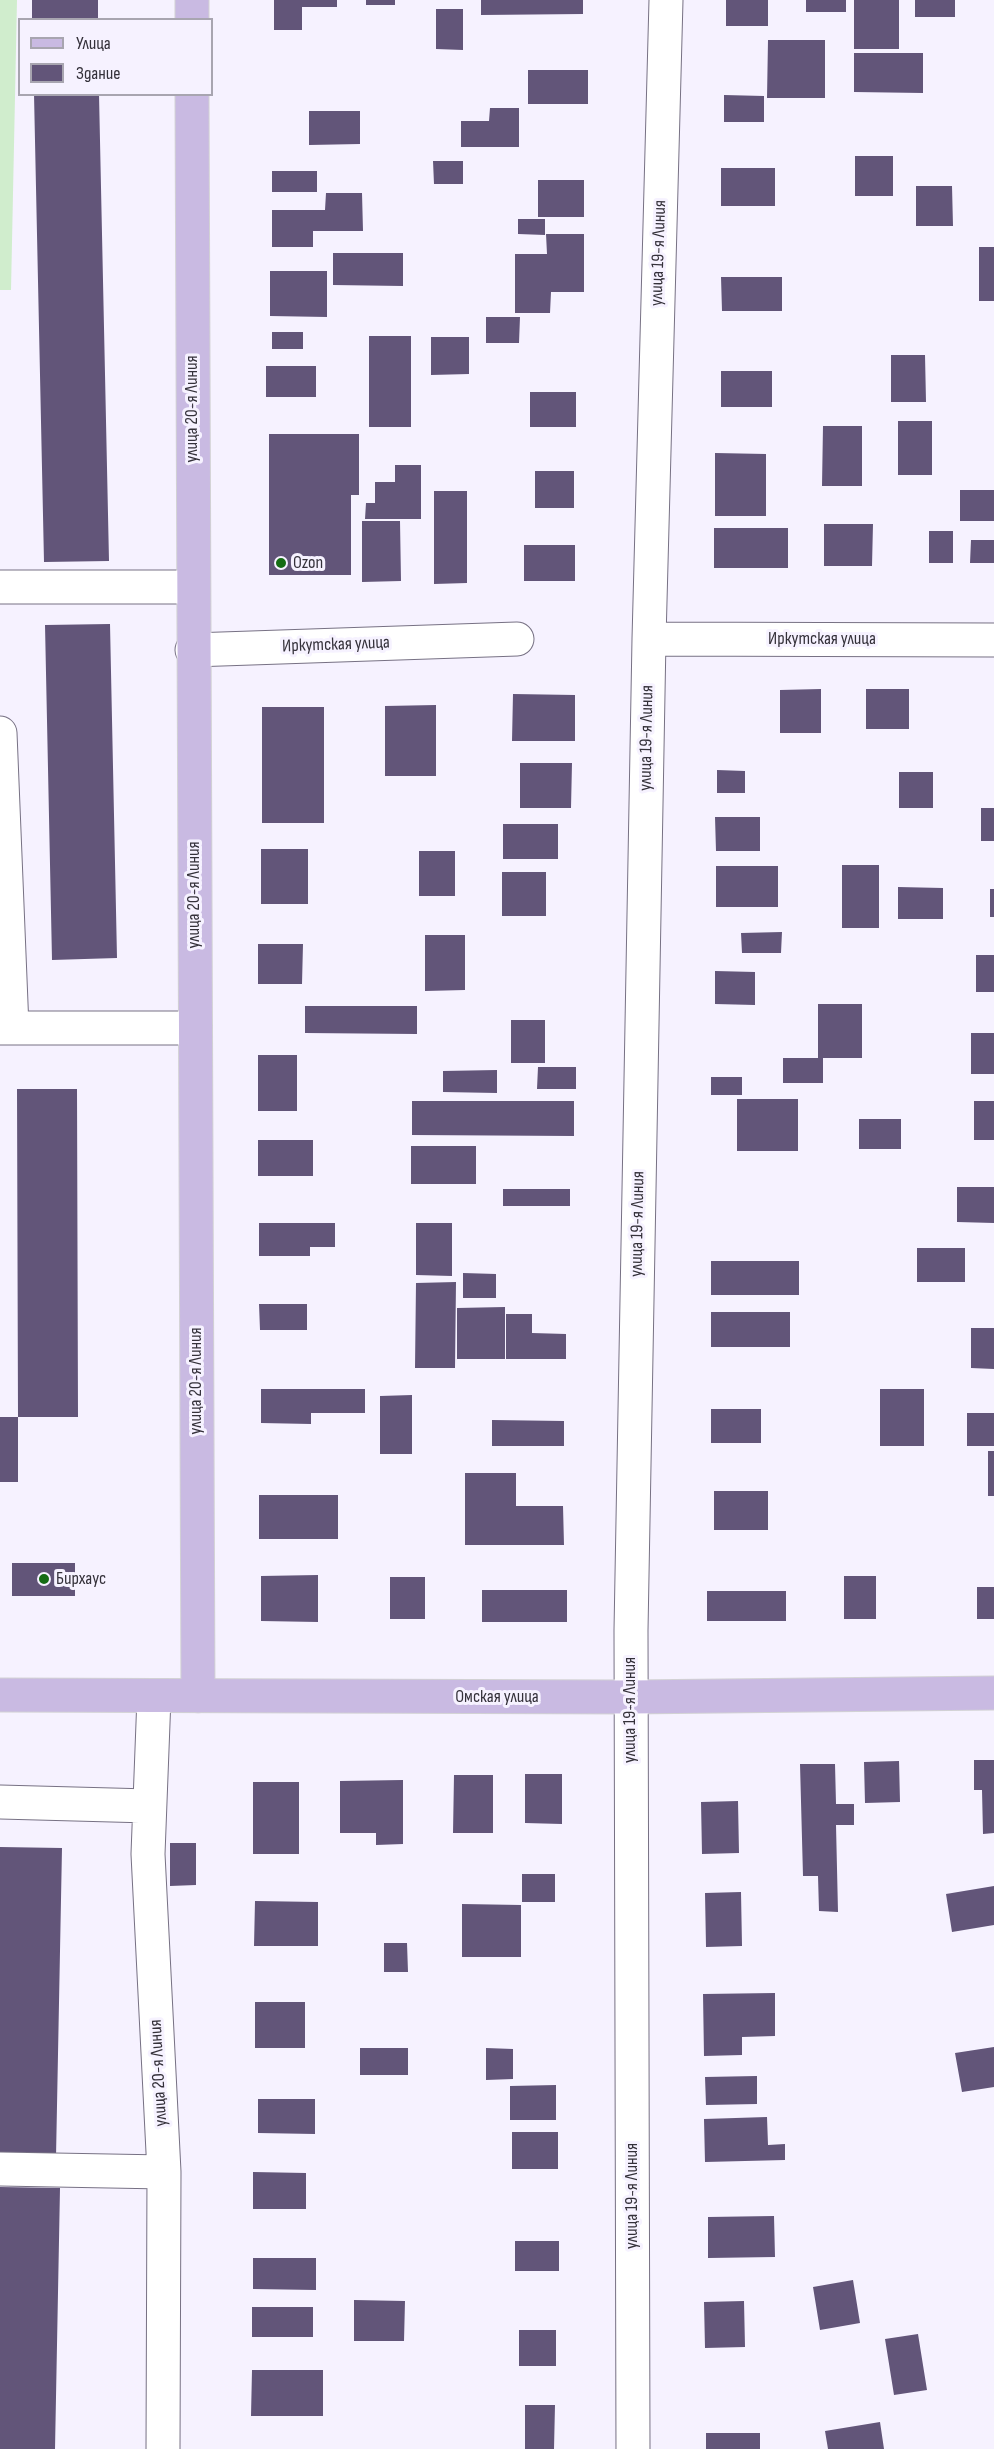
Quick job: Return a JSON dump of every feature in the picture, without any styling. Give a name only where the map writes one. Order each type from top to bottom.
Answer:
[{"type":"main road","points":[[192,0],[192,18]]},
{"type":"main road","name":"улица 20-я Линия","points":[[192,96],[192,650],[198,1696]]},
{"type":"main road","name":"Омская улица","points":[[0,1695],[630,1697],[994,1693]]},
{"type":"street","name":"улица 19-я Линия","points":[[633,2449],[630,1697],[649,639],[666,0]]},
{"type":"street","points":[[0,587],[192,587]]},
{"type":"street","name":"Иркутская улица","points":[[192,650],[516,639]]},
{"type":"street","name":"Иркутская улица","points":[[649,639],[994,640]]},
{"type":"street","points":[[0,733],[6,1028],[195,1028]]},
{"type":"street","name":"улица 20-я Линия","points":[[154,1697],[148,1854],[164,2172],[163,2449]]},
{"type":"street","points":[[0,1802],[149,1806]]},
{"type":"street","points":[[0,2169],[164,2172]]},
{"type":"green space","points":[[0,0],[17,0],[11,290],[0,290]]},
{"type":"building","points":[[32,0],[98,0],[98,18],[32,18]]},
{"type":"building","points":[[274,0],[337,0],[337,7],[302,7],[302,30],[274,30]]},
{"type":"building","points":[[366,0],[395,0],[395,5],[366,5]]},
{"type":"building","points":[[481,0],[583,0],[583,14],[481,15]]},
{"type":"building","points":[[726,0],[768,0],[768,26],[726,26]]},
{"type":"building","points":[[806,0],[846,0],[846,12],[806,12]]},
{"type":"building","points":[[854,0],[899,0],[899,49],[854,49]]},
{"type":"building","points":[[915,0],[955,0],[955,17],[915,17]]},
{"type":"building","points":[[436,9],[463,9],[463,50],[436,49]]},
{"type":"building","points":[[768,40],[825,40],[825,98],[767,98]]},
{"type":"building","points":[[854,53],[923,53],[923,93],[854,92]]},
{"type":"building","points":[[528,70],[588,70],[588,104],[528,104]]},
{"type":"building","points":[[724,95],[764,96],[764,122],[724,122]]},
{"type":"building","points":[[34,96],[99,96],[109,561],[44,562]]},
{"type":"building","points":[[490,108],[519,108],[519,147],[461,147],[461,121],[489,121]]},
{"type":"building","points":[[309,111],[360,111],[360,144],[309,145]]},
{"type":"building","points":[[855,156],[893,156],[893,196],[855,196]]},
{"type":"building","points":[[433,161],[463,161],[463,184],[434,184]]},
{"type":"building","points":[[721,168],[775,168],[775,206],[721,206]]},
{"type":"building","points":[[272,171],[317,171],[317,192],[272,192]]},
{"type":"building","points":[[538,180],[584,180],[584,217],[538,217]]},
{"type":"building","points":[[916,186],[952,186],[953,226],[916,226]]},
{"type":"building","points":[[326,193],[362,193],[363,231],[313,231],[313,247],[272,247],[272,210],[325,210]]},
{"type":"building","points":[[518,219],[545,219],[545,235],[518,234]]},
{"type":"building","points":[[546,234],[584,234],[584,292],[551,292],[550,313],[515,313],[515,254],[547,254]]},
{"type":"building","points":[[979,247],[994,247],[994,301],[979,301]]},
{"type":"building","points":[[333,253],[403,253],[403,286],[333,285]]},
{"type":"building","points":[[270,271],[327,271],[327,317],[270,316]]},
{"type":"building","points":[[721,277],[782,277],[782,311],[722,311]]},
{"type":"building","points":[[486,317],[520,317],[519,343],[486,343]]},
{"type":"building","points":[[272,332],[303,332],[303,349],[272,349]]},
{"type":"building","points":[[369,336],[411,336],[411,427],[369,427]]},
{"type":"building","points":[[431,337],[469,337],[469,374],[431,375]]},
{"type":"building","points":[[891,355],[925,355],[926,402],[891,402]]},
{"type":"building","points":[[266,366],[316,366],[316,397],[266,397]]},
{"type":"building","points":[[721,371],[772,371],[772,407],[721,407]]},
{"type":"building","points":[[530,392],[576,392],[576,427],[530,427]]},
{"type":"building","points":[[898,421],[932,421],[932,475],[898,475]]},
{"type":"building","points":[[823,426],[862,426],[862,486],[822,486]]},
{"type":"building","points":[[269,434],[359,434],[359,495],[351,495],[351,575],[269,575]]},
{"type":"building","points":[[715,453],[766,454],[766,516],[715,516]]},
{"type":"building","points":[[395,465],[421,465],[421,519],[365,519],[366,503],[375,503],[375,482],[395,482]]},
{"type":"building","points":[[535,471],[574,471],[574,508],[535,508]]},
{"type":"building","points":[[960,490],[994,490],[994,521],[960,521]]},
{"type":"building","points":[[434,491],[467,491],[467,583],[434,584]]},
{"type":"building","points":[[362,521],[400,521],[401,581],[362,582]]},
{"type":"building","points":[[824,524],[873,524],[872,566],[824,566]]},
{"type":"building","points":[[714,528],[788,528],[788,568],[714,568]]},
{"type":"building","points":[[929,531],[953,531],[953,563],[929,563]]},
{"type":"building","points":[[971,540],[994,540],[994,563],[970,563]]},
{"type":"building","points":[[524,545],[575,545],[575,581],[524,581]]},
{"type":"building","points":[[110,624],[117,958],[52,960],[45,625]]},
{"type":"building","points":[[821,689],[821,733],[780,733],[780,690]]},
{"type":"building","points":[[866,689],[909,689],[909,729],[866,729]]},
{"type":"building","points":[[513,694],[575,695],[575,741],[512,741]]},
{"type":"building","points":[[436,705],[436,776],[385,776],[385,706]]},
{"type":"building","points":[[262,707],[324,707],[324,823],[262,823]]},
{"type":"building","points":[[520,763],[572,763],[571,808],[520,808]]},
{"type":"building","points":[[717,770],[745,771],[745,793],[717,793]]},
{"type":"building","points":[[899,772],[933,772],[933,808],[899,808]]},
{"type":"building","points":[[981,808],[994,808],[994,841],[981,841]]},
{"type":"building","points":[[715,817],[760,817],[760,851],[716,851]]},
{"type":"building","points":[[503,824],[558,824],[558,859],[503,859]]},
{"type":"building","points":[[261,849],[308,849],[308,904],[261,904]]},
{"type":"building","points":[[419,851],[455,851],[455,896],[419,896]]},
{"type":"building","points":[[842,865],[879,865],[879,928],[842,928]]},
{"type":"building","points":[[716,866],[778,866],[778,907],[716,907]]},
{"type":"building","points":[[502,872],[546,872],[546,916],[502,916]]},
{"type":"building","points":[[898,887],[943,888],[943,919],[898,919]]},
{"type":"building","points":[[990,889],[994,889],[994,917],[990,917]]},
{"type":"building","points":[[782,932],[781,953],[742,953],[741,933]]},
{"type":"building","points":[[425,935],[465,935],[465,990],[425,991]]},
{"type":"building","points":[[258,944],[303,944],[302,984],[258,984]]},
{"type":"building","points":[[976,955],[994,955],[994,992],[976,992]]},
{"type":"building","points":[[715,971],[755,972],[755,1005],[715,1004]]},
{"type":"building","points":[[818,1004],[862,1004],[862,1058],[823,1058],[823,1083],[783,1083],[783,1058],[818,1058]]},
{"type":"building","points":[[305,1006],[417,1006],[417,1034],[305,1033]]},
{"type":"building","points":[[511,1020],[545,1020],[545,1063],[511,1063]]},
{"type":"building","points":[[971,1033],[994,1033],[994,1074],[971,1074]]},
{"type":"building","points":[[258,1055],[297,1055],[297,1111],[258,1111]]},
{"type":"building","points":[[538,1067],[576,1067],[576,1089],[537,1089]]},
{"type":"building","points":[[497,1070],[497,1093],[443,1092],[443,1071]]},
{"type":"building","points":[[711,1077],[742,1077],[742,1095],[711,1095]]},
{"type":"building","points":[[17,1089],[77,1089],[78,1417],[18,1417]]},
{"type":"building","points":[[737,1099],[798,1099],[798,1151],[737,1151]]},
{"type":"building","points":[[412,1101],[574,1101],[574,1136],[412,1135]]},
{"type":"building","points":[[974,1101],[994,1101],[994,1140],[974,1140]]},
{"type":"building","points":[[859,1119],[901,1119],[901,1149],[859,1149]]},
{"type":"building","points":[[258,1140],[313,1140],[313,1176],[258,1176]]},
{"type":"building","points":[[411,1146],[476,1146],[476,1184],[411,1184]]},
{"type":"building","points":[[957,1187],[994,1187],[994,1223],[957,1222]]},
{"type":"building","points":[[503,1189],[570,1189],[570,1206],[503,1206]]},
{"type":"building","points":[[259,1223],[335,1223],[335,1247],[310,1247],[310,1256],[259,1256]]},
{"type":"building","points":[[416,1223],[452,1223],[452,1276],[416,1275]]},
{"type":"building","points":[[917,1248],[965,1248],[965,1282],[917,1282]]},
{"type":"building","points":[[711,1261],[799,1261],[799,1295],[711,1295]]},
{"type":"building","points":[[463,1273],[496,1274],[496,1298],[463,1298]]},
{"type":"building","points":[[456,1282],[455,1368],[415,1368],[416,1283]]},
{"type":"building","points":[[259,1304],[307,1304],[307,1330],[260,1330]]},
{"type":"building","points":[[505,1307],[505,1359],[457,1359],[457,1308]]},
{"type":"building","points":[[711,1312],[790,1312],[790,1347],[711,1347]]},
{"type":"building","points":[[506,1314],[532,1314],[532,1333],[566,1334],[566,1359],[506,1359]]},
{"type":"building","points":[[971,1328],[994,1328],[994,1369],[971,1368]]},
{"type":"building","points":[[261,1389],[365,1389],[365,1413],[311,1413],[311,1424],[261,1423]]},
{"type":"building","points":[[880,1389],[924,1389],[924,1446],[880,1446]]},
{"type":"building","points":[[412,1395],[412,1454],[380,1454],[380,1396]]},
{"type":"building","points":[[711,1409],[761,1409],[761,1443],[711,1443]]},
{"type":"building","points":[[967,1413],[994,1413],[994,1446],[967,1446]]},
{"type":"building","points":[[0,1417],[18,1417],[18,1482],[0,1482]]},
{"type":"building","points":[[492,1420],[564,1421],[564,1446],[492,1446]]},
{"type":"building","points":[[988,1451],[994,1451],[994,1496],[988,1496]]},
{"type":"building","points":[[465,1473],[516,1473],[516,1506],[563,1506],[564,1545],[465,1545]]},
{"type":"building","points":[[714,1491],[768,1491],[768,1530],[714,1530]]},
{"type":"building","points":[[259,1495],[338,1495],[338,1539],[259,1539]]},
{"type":"building","name":"Бирхаус","points":[[12,1563],[75,1563],[75,1596],[12,1596]]},
{"type":"building","points":[[318,1575],[318,1622],[261,1621],[261,1576]]},
{"type":"building","points":[[844,1576],[876,1576],[876,1619],[844,1619]]},
{"type":"building","points":[[390,1577],[425,1577],[425,1619],[390,1619]]},
{"type":"building","points":[[977,1587],[994,1587],[994,1619],[977,1619]]},
{"type":"building","points":[[482,1590],[567,1590],[567,1622],[482,1622]]},
{"type":"building","points":[[707,1591],[786,1591],[786,1621],[707,1621]]},
{"type":"building","points":[[974,1760],[994,1760],[994,1833],[983,1834],[982,1790],[974,1790]]},
{"type":"building","points":[[899,1761],[900,1802],[865,1803],[864,1762]]},
{"type":"building","points":[[800,1764],[835,1764],[836,1804],[854,1804],[854,1825],[836,1825],[838,1912],[819,1911],[818,1876],[803,1876]]},
{"type":"building","points":[[525,1774],[562,1774],[562,1824],[525,1823]]},
{"type":"building","points":[[454,1775],[493,1775],[493,1833],[453,1833]]},
{"type":"building","points":[[403,1780],[403,1844],[376,1845],[376,1833],[340,1833],[340,1781]]},
{"type":"building","points":[[253,1782],[299,1782],[299,1854],[253,1854]]},
{"type":"building","points":[[738,1801],[739,1853],[702,1854],[701,1802]]},
{"type":"building","points":[[170,1843],[196,1843],[196,1885],[170,1886]]},
{"type":"building","points":[[0,1847],[62,1848],[56,2157],[0,2156]]},
{"type":"building","points":[[522,1874],[555,1874],[555,1902],[522,1902]]},
{"type":"building","points":[[994,1886],[994,1925],[952,1932],[946,1894]]},
{"type":"building","points":[[741,1892],[742,1946],[706,1947],[705,1893]]},
{"type":"building","points":[[255,1901],[318,1902],[318,1946],[254,1946]]},
{"type":"building","points":[[462,1904],[521,1905],[521,1957],[462,1957]]},
{"type":"building","points":[[384,1943],[407,1943],[408,1972],[384,1972]]},
{"type":"building","points":[[775,1993],[775,2036],[742,2037],[742,2055],[704,2056],[703,1994]]},
{"type":"building","points":[[255,2002],[305,2002],[305,2048],[255,2048]]},
{"type":"building","points":[[994,2047],[994,2087],[962,2092],[955,2053]]},
{"type":"building","points":[[360,2048],[408,2048],[408,2075],[360,2075]]},
{"type":"building","points":[[486,2048],[513,2049],[513,2079],[486,2080]]},
{"type":"building","points":[[757,2076],[757,2104],[706,2105],[705,2077]]},
{"type":"building","points":[[556,2085],[556,2120],[510,2120],[510,2086]]},
{"type":"building","points":[[258,2099],[315,2099],[315,2134],[258,2133]]},
{"type":"building","points":[[767,2117],[768,2145],[785,2144],[785,2160],[705,2162],[704,2119]]},
{"type":"building","points":[[512,2132],[558,2132],[558,2169],[512,2169]]},
{"type":"building","points":[[253,2172],[306,2173],[306,2209],[253,2209]]},
{"type":"building","points":[[0,2187],[60,2188],[55,2449],[0,2449]]},
{"type":"building","points":[[774,2216],[775,2257],[708,2258],[708,2217]]},
{"type":"building","points":[[515,2241],[559,2241],[559,2271],[515,2271]]},
{"type":"building","points":[[253,2258],[316,2258],[316,2290],[253,2289]]},
{"type":"building","points":[[853,2280],[860,2323],[820,2330],[813,2287]]},
{"type":"building","points":[[354,2300],[405,2301],[404,2341],[354,2341]]},
{"type":"building","points":[[744,2301],[745,2347],[705,2348],[704,2302]]},
{"type":"building","points":[[252,2307],[313,2307],[313,2337],[252,2337]]},
{"type":"building","points":[[519,2330],[556,2330],[556,2366],[519,2366]]},
{"type":"building","points":[[918,2334],[927,2390],[894,2395],[885,2339]]},
{"type":"building","points":[[252,2370],[323,2370],[323,2416],[251,2416]]},
{"type":"building","points":[[525,2405],[555,2405],[554,2449],[525,2449]]},
{"type":"building","points":[[880,2422],[884,2449],[828,2449],[825,2431]]},
{"type":"building","points":[[706,2433],[760,2433],[760,2449],[706,2449]]},
{"type":"place","name":"Ozon","points":[[281,563]]},
{"type":"place","name":"Бирхаус","points":[[44,1579]]}]
